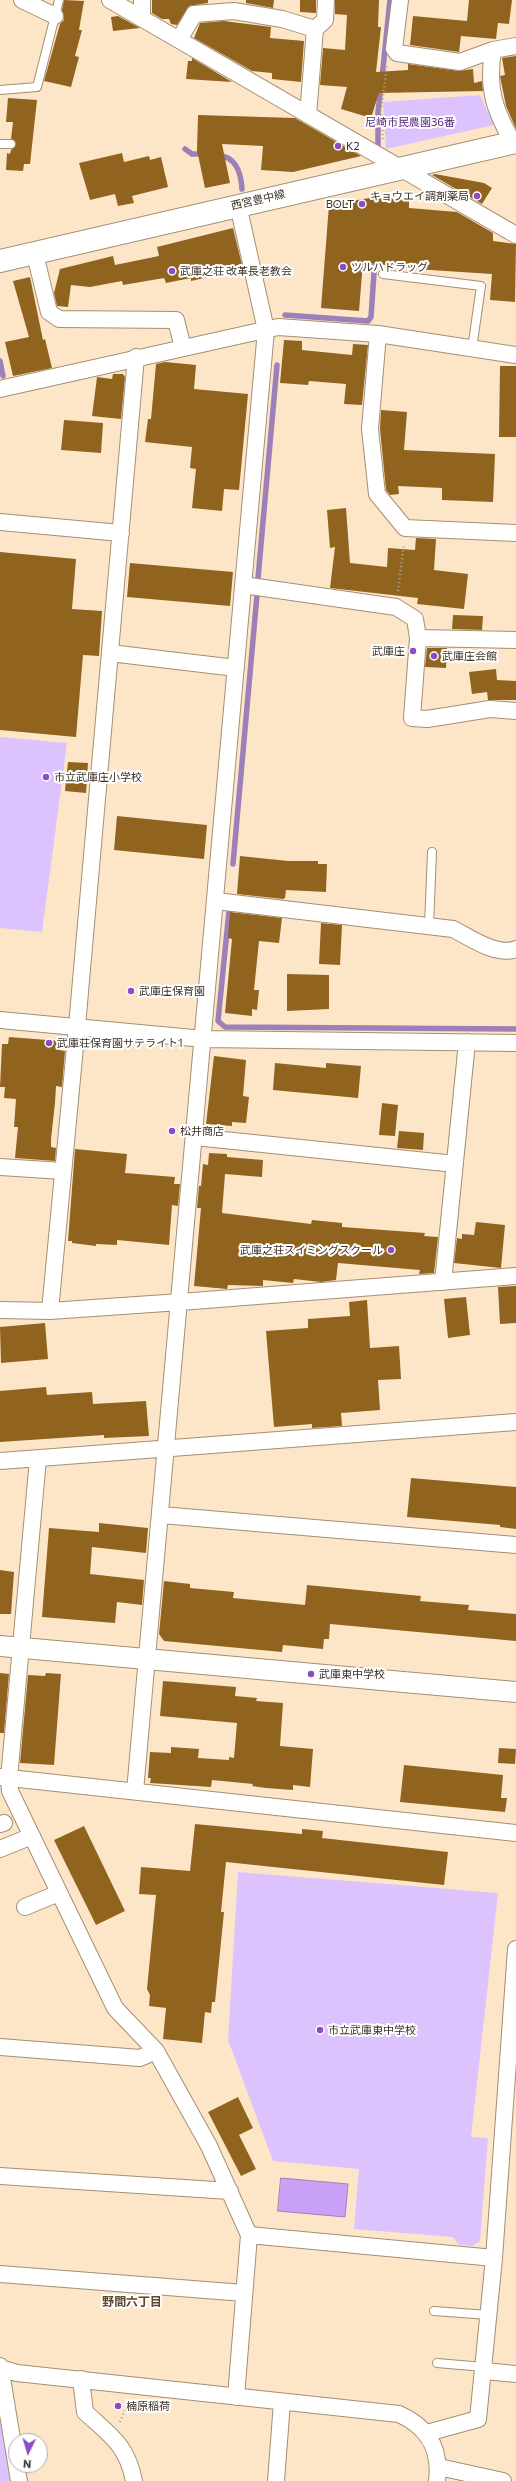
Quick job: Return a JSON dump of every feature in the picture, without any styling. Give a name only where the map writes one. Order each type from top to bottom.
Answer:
[{"type":"main road","name":"西宮豊中線","points":[[0,261],[35,254],[238,204],[401,169],[515,142]]},
{"type":"street","points":[[22,0],[55,16]]},
{"type":"street","points":[[110,0],[516,235]]},
{"type":"street","points":[[142,0],[142,18]]},
{"type":"street","points":[[308,115],[315,30],[325,20],[326,0]]},
{"type":"street","points":[[400,0],[394,49],[396,51],[460,62],[493,50],[516,46]]},
{"type":"street","points":[[179,40],[194,14],[234,5],[315,30]]},
{"type":"street","points":[[493,50],[490,68],[490,93],[500,120],[515,142]]},
{"type":"street","points":[[135,1791],[168,1448],[266,330],[238,204]]},
{"type":"street","points":[[35,254],[49,312],[59,319],[176,320],[183,348]]},
{"type":"street","points":[[0,389],[136,357],[278,327],[378,334],[516,355]]},
{"type":"street","points":[[378,334],[370,429],[377,494],[405,528],[516,533]]},
{"type":"street","points":[[50,1311],[77,1026],[136,357]]},
{"type":"street","points":[[0,522],[121,533]]},
{"type":"street","points":[[243,585],[396,607],[415,619],[418,638],[412,718],[427,719],[490,709],[516,711]]},
{"type":"street","points":[[418,638],[516,640]]},
{"type":"street","points":[[110,653],[236,668]]},
{"type":"street","points":[[216,901],[453,929],[486,946],[510,952],[516,949]]},
{"type":"street","points":[[0,1020],[204,1039],[516,1043]]},
{"type":"street","points":[[443,1282],[467,1042]]},
{"type":"street","points":[[195,1137],[455,1164]]},
{"type":"street","points":[[0,1166],[63,1171]]},
{"type":"street","points":[[0,1310],[50,1311],[516,1276]]},
{"type":"street","points":[[0,1461],[516,1422]]},
{"type":"street","points":[[38,1459],[21,1648],[5,1778],[115,2008],[156,2051],[209,2146],[249,2234],[236,2397]]},
{"type":"street","points":[[161,1515],[516,1545]]},
{"type":"street","points":[[0,1646],[516,1692]]},
{"type":"street","points":[[5,1778],[516,1833]]},
{"type":"street","points":[[0,1849],[32,1836]]},
{"type":"street","points":[[25,1907],[59,1893]]},
{"type":"street","points":[[427,2433],[478,2419],[510,2116],[516,1949]]},
{"type":"street","points":[[0,2047],[140,2058],[156,2051]]},
{"type":"street","points":[[0,2176],[230,2191]]},
{"type":"street","points":[[249,2234],[494,2258]]},
{"type":"street","points":[[0,2274],[244,2293]]},
{"type":"street","points":[[18,2481],[0,2367],[17,2373],[282,2402],[388,2411],[412,2419],[427,2433],[433,2442],[438,2474],[503,2481]]},
{"type":"street","points":[[484,2369],[516,2374]]},
{"type":"street","points":[[80,2379],[85,2412],[113,2438],[130,2462],[134,2481]]},
{"type":"street","points":[[276,2481],[282,2402]]},
{"type":"lane","points":[[0,90],[37,87],[59,0]]},
{"type":"lane","points":[[0,144],[11,144]]},
{"type":"lane","points":[[383,274],[481,286],[472,349]]},
{"type":"lane","points":[[429,926],[432,852]]},
{"type":"lane","points":[[434,2311],[488,2315]]},
{"type":"lane","points":[[437,2363],[484,2369]]},
{"type":"path","points":[[384,146],[381,112],[387,61],[396,51]]},
{"type":"path","points":[[396,607],[405,528]]},
{"type":"path","points":[[113,2438],[130,2395]]},
{"type":"green space","name":"尼崎市民農園36番","points":[[480,95],[494,125],[386,149],[383,102]]},
{"type":"green space","points":[[0,737],[67,743],[42,932],[0,928]]},
{"type":"green space","points":[[238,1872],[498,1893],[471,2137],[488,2138],[480,2241],[472,2246],[459,2245],[453,2237],[354,2229],[359,2169],[273,2161],[228,2040]]},
{"type":"green space","points":[[0,2401],[8,2454],[8,2473],[11,2473],[12,2481],[0,2481]]},
{"type":"shaded area","points":[[281,2178],[348,2184],[345,2217],[278,2211]]},
{"type":"building","points":[[64,0],[84,1],[79,30],[82,30],[75,56],[79,57],[71,87],[44,81],[60,24],[64,20],[62,10]]},
{"type":"building","points":[[152,0],[208,0],[208,3],[189,6],[177,25],[171,24],[169,19],[162,19],[152,13]]},
{"type":"building","points":[[246,0],[274,0],[273,8],[246,3]]},
{"type":"building","points":[[300,0],[316,0],[316,13],[300,12]]},
{"type":"building","points":[[335,0],[379,0],[378,27],[381,27],[376,72],[408,70],[408,64],[459,71],[473,69],[474,83],[482,81],[483,91],[379,93],[371,118],[341,109],[347,87],[320,85],[323,48],[345,50],[347,15],[335,14]]},
{"type":"building","points":[[469,0],[512,0],[509,24],[498,23],[496,39],[461,36],[459,52],[410,45],[413,16],[467,21]]},
{"type":"building","points":[[118,16],[140,28],[113,31],[111,17]]},
{"type":"building","points":[[224,21],[271,27],[270,38],[304,41],[301,82],[272,79],[272,73],[252,71],[194,38],[200,23]]},
{"type":"building","points":[[516,56],[516,129],[506,106],[500,76],[505,75],[502,58]]},
{"type":"building","points":[[192,58],[232,82],[186,79],[188,61],[192,61]]},
{"type":"building","points":[[8,98],[37,100],[30,164],[24,164],[23,171],[6,170],[7,153],[10,154],[11,150],[16,144],[11,139],[13,122],[6,122]]},
{"type":"building","points":[[198,115],[295,118],[361,156],[293,172],[261,170],[263,146],[222,144],[230,183],[205,188],[197,150]]},
{"type":"building","points":[[122,153],[124,162],[149,156],[150,160],[161,157],[168,187],[132,196],[134,203],[118,206],[115,194],[90,200],[79,163]]},
{"type":"building","name":"キョウエイ調剤薬局","points":[[435,174],[484,183],[492,188],[482,204],[432,175]]},
{"type":"building","points":[[375,197],[409,200],[409,208],[457,212],[493,233],[493,241],[516,244],[515,302],[490,300],[492,274],[415,269],[363,262],[359,311],[321,308],[329,205]]},
{"type":"building","points":[[233,228],[243,269],[191,281],[191,278],[166,283],[164,278],[123,285],[122,281],[90,287],[71,285],[68,307],[57,306],[54,293],[60,269],[113,256],[115,265],[159,256],[157,247]]},
{"type":"building","points":[[30,277],[43,340],[45,339],[52,368],[13,376],[5,342],[29,337],[13,281]]},
{"type":"building","points":[[284,340],[302,341],[302,350],[352,355],[353,344],[368,345],[362,405],[344,404],[346,384],[309,381],[308,385],[280,383]]},
{"type":"building","points":[[165,362],[196,365],[194,389],[248,394],[239,490],[224,489],[222,511],[192,508],[196,469],[190,468],[192,447],[145,442],[148,419],[151,419],[156,364]]},
{"type":"building","points":[[500,366],[516,366],[516,437],[499,437]]},
{"type":"building","points":[[113,374],[123,374],[125,377],[121,419],[92,416],[97,377],[112,379]]},
{"type":"building","points":[[381,410],[407,412],[404,450],[495,454],[493,502],[442,500],[442,488],[398,486],[399,494],[390,495],[386,490],[380,429]]},
{"type":"building","points":[[64,420],[103,423],[101,453],[61,450]]},
{"type":"building","points":[[346,508],[350,563],[387,567],[388,548],[415,550],[416,538],[436,539],[434,570],[468,574],[464,609],[417,604],[418,598],[330,588],[335,547],[330,548],[327,510]]},
{"type":"building","points":[[0,552],[76,559],[72,609],[102,611],[99,656],[83,655],[76,737],[0,730]]},
{"type":"building","points":[[130,563],[233,572],[230,606],[127,597]]},
{"type":"building","points":[[453,615],[483,616],[482,630],[452,629]]},
{"type":"building","name":"武庫庄会館","points":[[427,648],[447,648],[446,668],[425,667]]},
{"type":"building","points":[[496,669],[497,680],[516,681],[516,700],[488,700],[487,692],[472,694],[469,672]]},
{"type":"building","points":[[68,762],[88,763],[86,793],[65,791]]},
{"type":"building","points":[[117,816],[207,825],[204,859],[114,850]]},
{"type":"building","points":[[240,856],[288,861],[318,861],[318,864],[327,864],[326,892],[286,890],[285,898],[283,899],[237,894]]},
{"type":"building","points":[[230,912],[282,918],[279,943],[259,941],[254,990],[259,990],[257,1010],[252,1009],[252,1016],[225,1013],[232,939],[228,938]]},
{"type":"building","points":[[321,923],[342,925],[340,965],[319,964]]},
{"type":"building","points":[[287,974],[329,975],[329,1009],[287,1011]]},
{"type":"building","points":[[9,1037],[60,1041],[59,1050],[65,1051],[62,1087],[56,1086],[51,1139],[51,1147],[56,1148],[55,1161],[15,1158],[18,1127],[14,1127],[16,1099],[4,1098],[5,1087],[0,1087],[2,1044],[8,1044]]},
{"type":"building","points":[[214,1056],[246,1060],[243,1096],[249,1097],[246,1123],[232,1122],[232,1126],[206,1124]]},
{"type":"building","points":[[275,1063],[326,1068],[326,1063],[361,1066],[358,1098],[273,1090]]},
{"type":"building","points":[[382,1103],[398,1105],[395,1136],[379,1135]]},
{"type":"building","points":[[399,1131],[424,1133],[423,1150],[397,1148]]},
{"type":"building","points":[[75,1149],[127,1154],[125,1173],[175,1177],[174,1184],[180,1184],[178,1206],[172,1205],[169,1245],[117,1240],[117,1245],[96,1244],[96,1246],[72,1243],[72,1241],[68,1241]]},
{"type":"building","points":[[209,1153],[227,1154],[227,1157],[263,1160],[262,1177],[225,1174],[222,1213],[311,1224],[312,1220],[342,1223],[342,1227],[425,1233],[424,1236],[438,1237],[434,1273],[419,1274],[420,1270],[338,1263],[336,1280],[321,1282],[294,1279],[293,1283],[263,1280],[263,1286],[228,1285],[227,1289],[194,1286],[201,1208],[197,1208],[199,1186],[201,1186],[203,1164],[208,1165]]},
{"type":"building","points":[[476,1222],[505,1225],[501,1268],[454,1263],[457,1238],[462,1239],[462,1234],[474,1235]]},
{"type":"building","points":[[516,1286],[516,1323],[500,1324],[498,1287]]},
{"type":"building","points":[[466,1297],[470,1335],[448,1338],[444,1299]]},
{"type":"building","points":[[367,1300],[370,1348],[399,1346],[401,1379],[378,1380],[380,1410],[341,1413],[342,1426],[312,1428],[312,1424],[274,1427],[266,1331],[308,1328],[308,1319],[350,1316],[349,1302]]},
{"type":"building","points":[[45,1323],[48,1359],[1,1363],[0,1327]]},
{"type":"building","points":[[46,1387],[47,1395],[92,1392],[93,1404],[146,1401],[149,1436],[104,1438],[104,1435],[0,1442],[0,1391]]},
{"type":"building","points":[[411,1478],[516,1487],[516,1529],[500,1527],[500,1525],[407,1517]]},
{"type":"building","points":[[99,1523],[148,1528],[146,1553],[92,1547],[90,1574],[144,1580],[142,1605],[117,1602],[115,1623],[42,1617],[49,1528],[99,1532]]},
{"type":"building","points":[[0,1570],[14,1572],[11,1614],[0,1614]]},
{"type":"building","points":[[164,1581],[190,1584],[190,1588],[234,1592],[233,1598],[305,1605],[307,1585],[421,1596],[420,1601],[469,1605],[468,1610],[516,1614],[516,1641],[330,1624],[329,1639],[324,1639],[323,1649],[283,1645],[282,1652],[164,1641],[159,1634]]},
{"type":"building","points":[[0,1673],[9,1674],[4,1733],[0,1733]]},
{"type":"building","points":[[46,1673],[61,1674],[54,1765],[20,1763],[28,1675],[45,1676]]},
{"type":"building","points":[[163,1681],[236,1687],[235,1696],[257,1698],[256,1701],[283,1703],[280,1746],[313,1749],[310,1787],[293,1785],[293,1790],[266,1788],[252,1786],[253,1784],[212,1780],[211,1787],[150,1783],[151,1778],[148,1778],[150,1752],[171,1753],[171,1747],[199,1749],[198,1758],[229,1760],[229,1757],[234,1758],[237,1723],[160,1716]]},
{"type":"building","points":[[499,1748],[516,1749],[515,1764],[498,1763]]},
{"type":"building","points":[[404,1765],[503,1775],[501,1798],[507,1798],[505,1812],[400,1802]]},
{"type":"building","points":[[195,1824],[302,1834],[302,1829],[323,1831],[322,1838],[448,1852],[444,1885],[226,1862],[221,1912],[224,1912],[215,2002],[212,2002],[211,2013],[205,2012],[202,2043],[163,2039],[166,2008],[149,2006],[150,1995],[147,1989],[156,1895],[139,1894],[141,1867],[190,1871]]},
{"type":"building","points":[[84,1826],[125,1911],[96,1925],[54,1840]]},
{"type":"building","points":[[238,2097],[253,2128],[239,2135],[256,2169],[241,2176],[208,2112]]},
{"type":"waterway","points":[[382,78],[390,0]]},
{"type":"waterway","points":[[378,148],[378,112],[381,87]]},
{"type":"waterway","points":[[185,149],[192,154],[205,154]]},
{"type":"waterway","points":[[218,155],[229,159],[236,166],[239,171],[242,189]]},
{"type":"waterway","points":[[285,315],[368,321],[371,317],[375,258]]},
{"type":"waterway","points":[[0,361],[3,376]]},
{"type":"waterway","points":[[258,578],[277,365]]},
{"type":"waterway","points":[[233,864],[257,595]]},
{"type":"waterway","points":[[229,911],[218,1021],[225,1027],[516,1029]]},
{"type":"place","name":"K2","points":[[338,146]]},
{"type":"place","name":"キョウエイ調剤薬局","points":[[477,196]]},
{"type":"place","name":"BOLT","points":[[362,204]]},
{"type":"place","name":"ツルハドラッグ","points":[[343,267]]},
{"type":"place","name":"武庫之荘 改革長老教会","points":[[172,271]]},
{"type":"place","name":"武庫庄","points":[[413,651]]},
{"type":"place","name":"武庫庄会館","points":[[434,656]]},
{"type":"place","name":"市立武庫庄小学校","points":[[46,777]]},
{"type":"place","name":"武庫庄保育園","points":[[131,991]]},
{"type":"place","name":"武庫荘保育園サテライト1","points":[[49,1043]]},
{"type":"place","name":"松井商店","points":[[172,1131]]},
{"type":"place","name":"武庫之荘スイミングスクール","points":[[391,1250]]},
{"type":"place","name":"武庫東中学校","points":[[311,1674]]},
{"type":"place","name":"市立武庫東中学校","points":[[320,2030]]},
{"type":"place","name":"楠原稲荷","points":[[118,2406]]},
{"type":"district","name":"野間六丁目","points":[[132,2302]]}]
